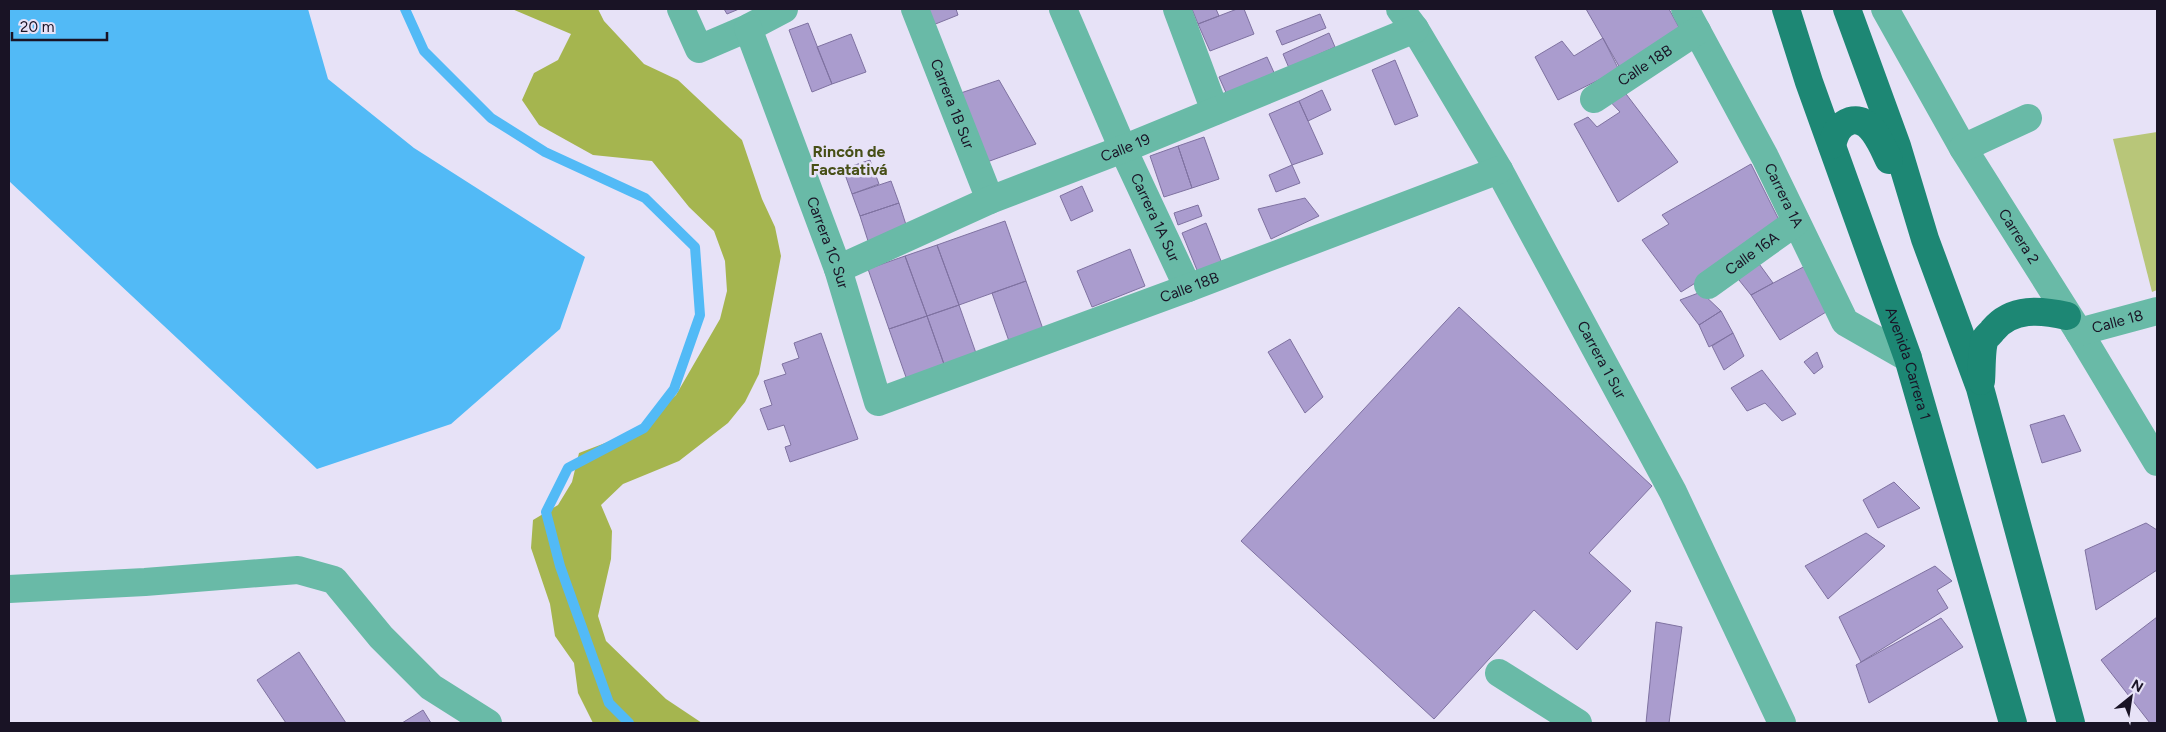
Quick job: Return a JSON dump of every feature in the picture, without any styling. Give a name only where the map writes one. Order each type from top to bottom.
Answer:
[{"type":"main road","name":"Avenida Carrera 1","points":[[1786,9],[1908,358],[2013,723]]},
{"type":"main road","points":[[1847,9],[1897,146],[1925,238],[1980,388],[2071,723]]},
{"type":"main road","points":[[1832,145],[1837,131],[1843,124],[1855,120],[1864,122],[1878,137],[1925,238]]},
{"type":"main road","points":[[1980,388],[1985,339],[1997,325],[2009,317],[2026,311],[2043,311],[2073,324]]},
{"type":"street","points":[[681,9],[699,49],[748,28],[784,9]]},
{"type":"street","name":"Carrera 1B Sur","points":[[914,9],[990,200]]},
{"type":"street","name":"Carrera 1A Sur","points":[[1063,9],[1123,149],[1188,288]]},
{"type":"street","points":[[1176,9],[1215,111]]},
{"type":"street","name":"Carrera 2","points":[[1885,9],[1963,148],[2157,462]]},
{"type":"street","name":"Calle 19","points":[[838,270],[990,200],[1215,111],[1407,19]]},
{"type":"street","name":"Carrera 1 Sur","points":[[1407,19],[1499,170],[1673,492],[1782,723]]},
{"type":"street","name":"Calle 18B","points":[[1594,99],[1691,20]]},
{"type":"street","name":"Carrera 1A","points":[[1691,20],[1765,157],[1845,322],[1908,358]]},
{"type":"street","name":"Carrera 1C Sur","points":[[748,28],[838,270],[878,402]]},
{"type":"street","points":[[1963,148],[2028,118]]},
{"type":"street","name":"Calle 18B","points":[[878,402],[1188,288],[1499,170]]},
{"type":"street","name":"Calle 16A","points":[[1708,285],[1796,222]]},
{"type":"street","name":"Calle 18","points":[[2073,324],[2157,311]]},
{"type":"street","points":[[9,589],[145,582],[298,570],[334,580],[381,637],[431,687],[488,723]]},
{"type":"street","points":[[1499,673],[1578,723]]},
{"type":"green space","points":[[512,9],[598,9],[604,21],[644,64],[678,80],[742,140],[762,199],[775,227],[781,256],[759,374],[745,402],[728,423],[679,461],[623,484],[601,505],[612,531],[611,559],[598,616],[606,641],[666,699],[702,723],[593,723],[578,693],[574,663],[555,636],[550,604],[531,548],[533,520],[558,505],[572,482],[579,453],[634,432],[676,395],[720,319],[727,291],[725,261],[714,231],[689,207],[652,161],[593,155],[539,125],[522,100],[534,73],[558,60],[571,34]]},
{"type":"green space","points":[[2157,132],[2157,290],[2152,292],[2113,139]]},
{"type":"water","points":[[9,9],[308,9],[328,79],[414,148],[585,257],[560,329],[451,424],[317,469],[9,181]]},
{"type":"building","points":[[724,9],[739,9],[727,14]]},
{"type":"building","points":[[926,9],[956,9],[958,15],[933,25]]},
{"type":"building","points":[[1192,9],[1216,9],[1219,16],[1198,24]]},
{"type":"building","points":[[1237,9],[1244,9],[1254,34],[1210,51],[1198,24]]},
{"type":"building","points":[[1586,9],[1669,9],[1682,33],[1620,68]]},
{"type":"building","points":[[1320,14],[1326,28],[1282,45],[1276,31]]},
{"type":"building","points":[[808,23],[832,84],[812,92],[789,30]]},
{"type":"building","points":[[1329,33],[1335,47],[1289,68],[1283,54]]},
{"type":"building","points":[[851,34],[866,72],[832,84],[817,47]]},
{"type":"building","points":[[1603,38],[1619,70],[1558,100],[1535,57],[1562,41],[1574,56]]},
{"type":"building","points":[[1267,57],[1276,77],[1228,97],[1219,77]]},
{"type":"building","points":[[1395,60],[1418,116],[1395,125],[1372,70]]},
{"type":"building","points":[[999,80],[1036,144],[987,162],[952,96]]},
{"type":"building","points":[[1322,90],[1331,110],[1308,121],[1299,101]]},
{"type":"building","points":[[1623,90],[1678,162],[1618,202],[1574,124],[1588,117],[1597,127],[1620,112],[1605,96]]},
{"type":"building","points":[[1299,101],[1323,154],[1292,165],[1269,114]]},
{"type":"building","points":[[1204,137],[1219,179],[1192,188],[1178,146]]},
{"type":"building","points":[[1178,146],[1192,188],[1164,197],[1150,156]]},
{"type":"building","points":[[870,160],[879,184],[852,194],[843,169]]},
{"type":"building","points":[[1751,164],[1783,228],[1681,292],[1642,240],[1669,224],[1662,215]]},
{"type":"building","points":[[1292,165],[1300,183],[1276,192],[1269,175]]},
{"type":"building","points":[[891,181],[899,203],[860,216],[852,194]]},
{"type":"building","points":[[1082,186],[1093,211],[1071,221],[1060,196]]},
{"type":"building","points":[[1305,198],[1319,216],[1271,239],[1258,209]]},
{"type":"building","points":[[899,203],[908,231],[869,244],[860,216]]},
{"type":"building","points":[[1198,205],[1202,216],[1178,225],[1174,213]]},
{"type":"building","points":[[1005,221],[1026,281],[959,305],[937,245]]},
{"type":"building","points":[[1206,223],[1223,266],[1199,275],[1182,233]]},
{"type":"building","points":[[937,245],[959,305],[927,316],[905,256]]},
{"type":"building","points":[[1130,249],[1145,286],[1092,307],[1077,271]]},
{"type":"building","points":[[905,256],[927,316],[889,329],[868,269]]},
{"type":"building","points":[[1757,261],[1773,283],[1751,295],[1735,275]]},
{"type":"building","points":[[1807,265],[1831,309],[1780,340],[1751,295]]},
{"type":"building","points":[[1026,281],[1044,332],[1010,344],[992,293]]},
{"type":"building","points":[[1701,292],[1721,311],[1699,325],[1680,300]]},
{"type":"building","points":[[959,305],[977,356],[945,367],[927,316]]},
{"type":"building","points":[[1459,307],[1652,486],[1589,553],[1631,591],[1577,650],[1534,610],[1434,719],[1241,541]]},
{"type":"building","points":[[1721,311],[1733,333],[1709,347],[1699,325]]},
{"type":"building","points":[[927,316],[945,367],[907,380],[889,329]]},
{"type":"building","points":[[821,333],[858,439],[790,462],[785,447],[791,445],[784,425],[768,430],[760,409],[772,405],[764,381],[786,374],[782,364],[799,358],[794,343]]},
{"type":"building","points":[[1733,333],[1744,356],[1724,370],[1712,346]]},
{"type":"building","points":[[1290,339],[1323,397],[1305,413],[1268,352]]},
{"type":"building","points":[[1817,352],[1823,367],[1814,374],[1804,362]]},
{"type":"building","points":[[1762,370],[1796,414],[1782,421],[1765,403],[1747,411],[1731,388]]},
{"type":"building","points":[[2064,415],[2081,451],[2042,463],[2030,425]]},
{"type":"building","points":[[1894,482],[1920,508],[1878,528],[1863,500]]},
{"type":"building","points":[[2146,523],[2157,530],[2157,570],[2096,610],[2085,550]]},
{"type":"building","points":[[1866,533],[1885,546],[1828,599],[1805,566]]},
{"type":"building","points":[[1935,566],[1952,581],[1937,590],[1948,608],[1861,662],[1839,617]]},
{"type":"building","points":[[2157,617],[2157,723],[2150,723],[2101,660]]},
{"type":"building","points":[[1941,618],[1963,647],[1869,703],[1856,665]]},
{"type":"building","points":[[1656,622],[1682,627],[1669,723],[1646,723]]},
{"type":"building","points":[[299,652],[346,723],[286,723],[257,680]]},
{"type":"building","points":[[423,710],[431,723],[402,723]]},
{"type":"waterway","points":[[405,9],[424,51],[491,118],[545,152],[645,198],[695,247],[700,315],[674,389],[644,428],[568,468],[546,512],[560,566],[609,703],[629,723]]},
{"type":"district","name":"Rincón de Facatativá","points":[[849,160]]}]
